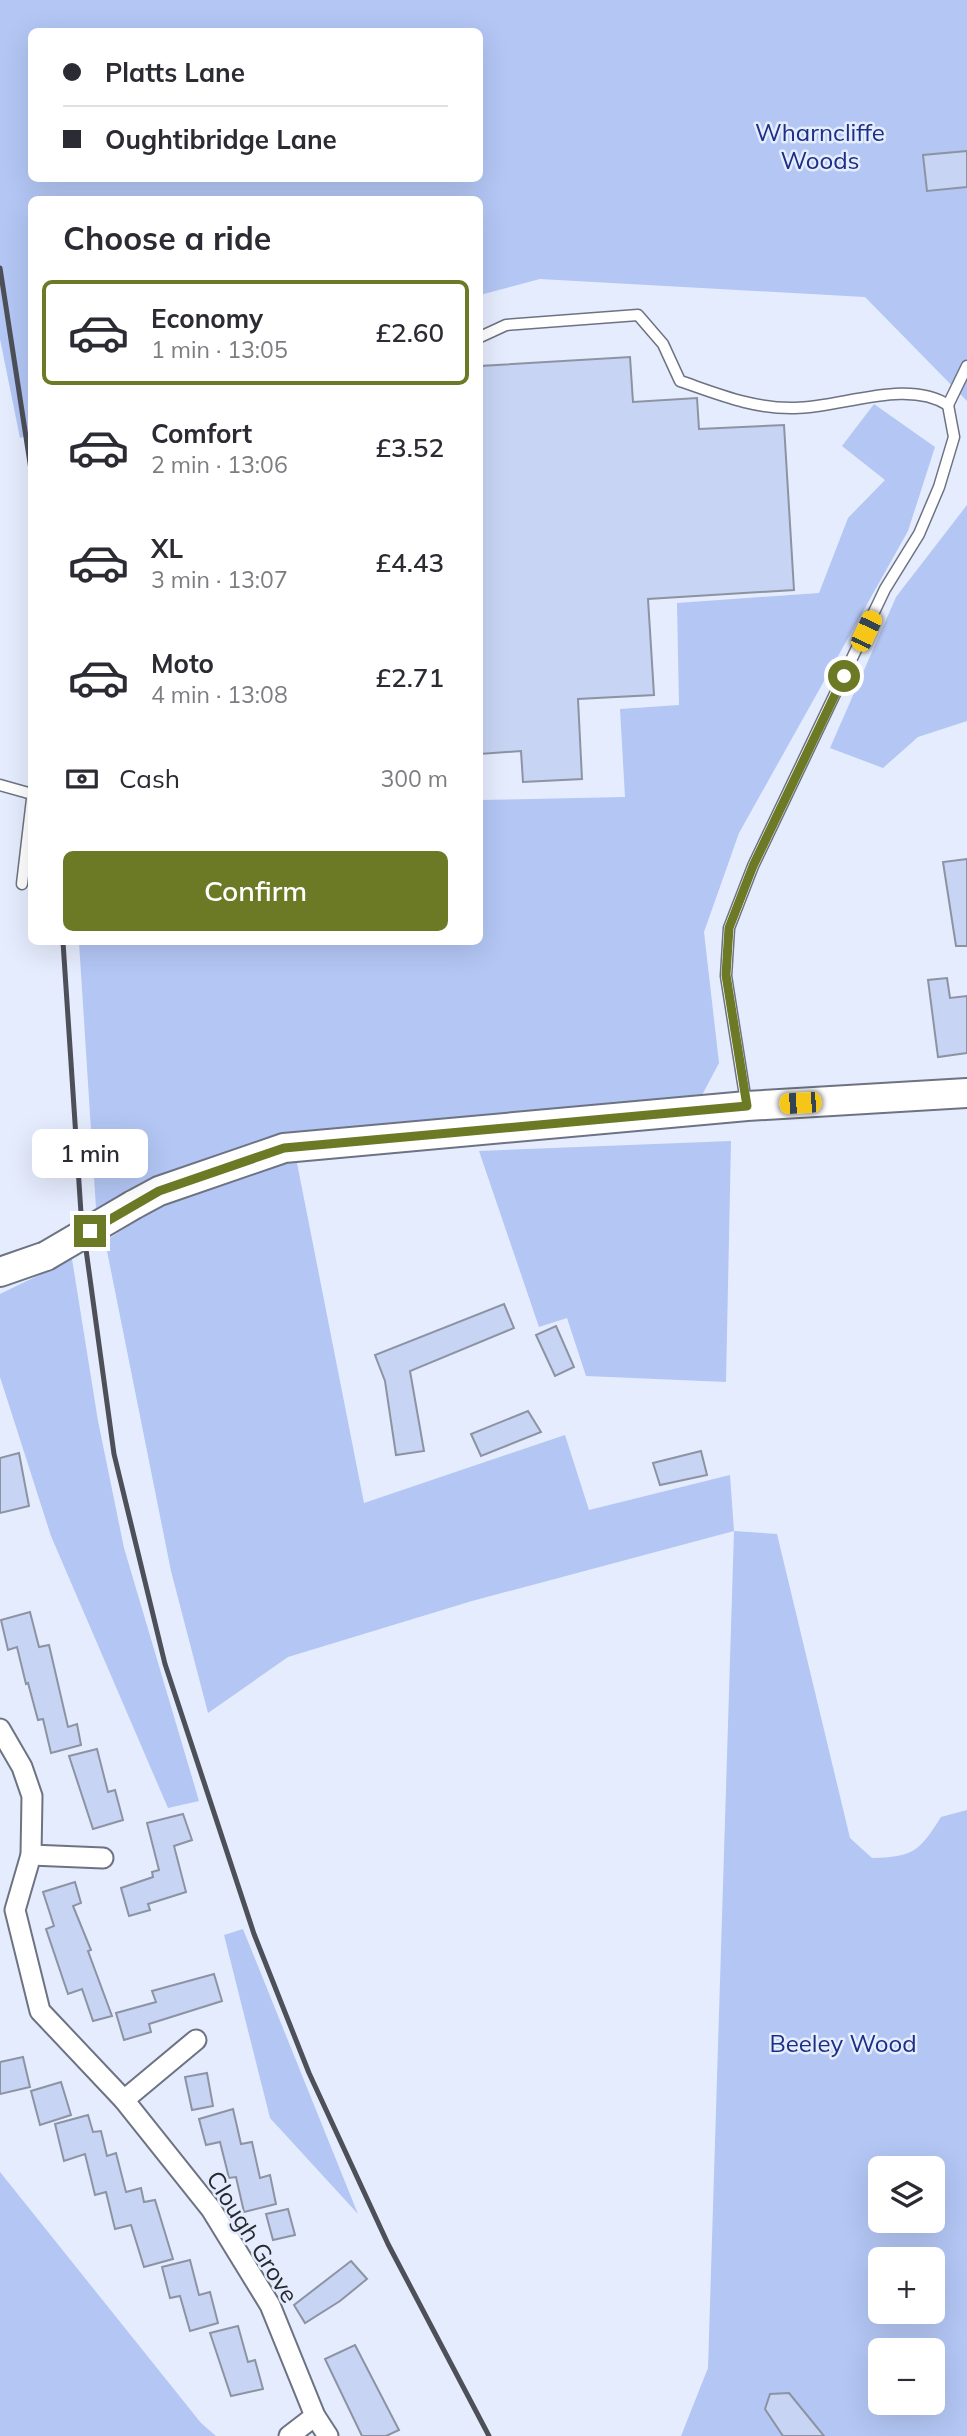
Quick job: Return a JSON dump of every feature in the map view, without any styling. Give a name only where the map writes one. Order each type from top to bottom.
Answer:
[{"type":"street","points":[[0,1272],[46,1256],[159,1191],[284,1148],[747,1106],[967,1093]]},
{"type":"street","name":"Clough Grove","points":[[0,1729],[22,1767],[32,1796],[32,1855],[7,1912],[40,2011],[124,2099],[211,2209],[270,2305],[315,2416],[328,2436]]},
{"type":"street","points":[[32,1855],[103,1858]]},
{"type":"street","points":[[124,2099],[196,2040]]},
{"type":"street","points":[[289,2436],[315,2416]]},
{"type":"lane","points":[[483,336],[506,325],[638,316],[663,344],[680,381],[753,407],[797,409],[903,393],[948,405]]},
{"type":"lane","points":[[747,1106],[726,975],[729,928],[753,866],[885,589],[924,523],[954,437],[948,405],[967,366]]},
{"type":"lane","points":[[0,785],[28,796]]},
{"type":"lane","points":[[22,884],[28,832]]},
{"type":"green space","name":"Wharncliffe Woods","points":[[0,0],[967,0],[967,401],[865,297],[540,279],[483,294],[483,196],[28,196],[28,435],[20,438],[0,339]]},
{"type":"green space","points":[[874,404],[935,447],[908,531],[739,833],[704,932],[719,1063],[701,1097],[653,1104],[289,1132],[176,1172],[96,1208],[79,945],[483,945],[483,800],[625,797],[620,709],[679,705],[677,603],[819,593],[848,518],[885,480],[842,446]]},
{"type":"green space","points":[[967,505],[967,721],[918,737],[883,768],[830,748],[896,597]]},
{"type":"green space","points":[[731,1141],[726,1382],[586,1376],[567,1318],[539,1327],[479,1151]]},
{"type":"green space","points":[[296,1158],[364,1503],[565,1435],[589,1510],[730,1475],[734,1531],[472,1601],[288,1657],[208,1713],[171,1571],[105,1241],[161,1205]]},
{"type":"green space","points":[[72,1259],[98,1421],[124,1548],[199,1801],[168,1808],[51,1536],[0,1377],[0,1294]]},
{"type":"green space","name":"Beeley Wood","points":[[734,1531],[777,1534],[850,1838],[872,1858],[906,1854],[927,1838],[941,1817],[967,1810],[967,2436],[681,2436],[708,2368]]},
{"type":"green space","points":[[243,1929],[358,2214],[270,2118],[224,1935]]},
{"type":"green space","points":[[0,2172],[201,2423],[216,2436],[0,2436]]},
{"type":"building","points":[[967,151],[967,187],[927,191],[923,155]]},
{"type":"building","points":[[630,357],[633,402],[697,398],[699,429],[784,425],[794,590],[648,599],[654,695],[578,699],[582,779],[523,782],[521,751],[483,754],[483,366]]},
{"type":"building","points":[[967,859],[967,946],[956,946],[943,862]]},
{"type":"building","points":[[947,978],[950,998],[967,996],[967,1053],[938,1057],[928,980]]},
{"type":"building","points":[[504,1304],[514,1328],[410,1371],[424,1451],[396,1455],[385,1381],[375,1355]]},
{"type":"building","points":[[556,1326],[574,1367],[555,1376],[536,1335]]},
{"type":"building","points":[[528,1411],[541,1432],[481,1456],[471,1434]]},
{"type":"building","points":[[701,1451],[707,1475],[660,1485],[653,1463]]},
{"type":"building","points":[[19,1453],[29,1506],[0,1513],[0,1458]]},
{"type":"building","points":[[30,1612],[39,1647],[49,1645],[68,1727],[77,1724],[81,1745],[51,1753],[43,1719],[38,1720],[17,1647],[8,1650],[1,1620]]},
{"type":"building","points":[[97,1749],[108,1792],[115,1790],[123,1820],[93,1829],[69,1756]]},
{"type":"building","points":[[183,1814],[192,1840],[174,1846],[186,1892],[148,1904],[150,1910],[129,1916],[121,1888],[153,1877],[152,1872],[159,1870],[147,1823]]},
{"type":"building","points":[[75,1882],[81,1903],[73,1906],[91,1950],[88,1951],[112,2016],[93,2021],[82,1989],[68,1994],[46,1929],[54,1926],[43,1892]]},
{"type":"building","points":[[214,1974],[222,2001],[149,2024],[151,2032],[124,2040],[116,2013],[156,2002],[152,1991]]},
{"type":"building","points":[[23,2057],[30,2087],[0,2094],[0,2062]]},
{"type":"building","points":[[207,2073],[213,2106],[192,2110],[185,2077]]},
{"type":"building","points":[[61,2082],[71,2115],[40,2125],[31,2091]]},
{"type":"building","points":[[233,2109],[241,2144],[252,2142],[260,2178],[270,2175],[276,2204],[244,2212],[236,2177],[229,2178],[220,2142],[206,2145],[199,2119]]},
{"type":"building","points":[[88,2115],[93,2132],[101,2131],[107,2156],[116,2153],[126,2192],[141,2188],[144,2202],[155,2200],[173,2259],[144,2267],[131,2225],[115,2229],[106,2192],[95,2195],[85,2154],[64,2161],[55,2124]]},
{"type":"building","points":[[288,2209],[295,2235],[273,2240],[266,2214]]},
{"type":"building","points":[[190,2260],[199,2295],[210,2292],[218,2323],[190,2331],[180,2296],[170,2298],[162,2267]]},
{"type":"building","points":[[351,2261],[367,2279],[340,2301],[305,2323],[294,2305]]},
{"type":"building","points":[[238,2326],[248,2362],[255,2360],[263,2389],[231,2396],[210,2333]]},
{"type":"building","points":[[355,2345],[399,2430],[386,2436],[362,2436],[325,2359]]},
{"type":"building","points":[[789,2393],[824,2436],[783,2436],[765,2409],[770,2394]]},
{"type":"railway","points":[[0,268],[28,450]]},
{"type":"railway","points":[[63,945],[81,1213],[114,1454],[165,1664],[254,1934],[309,2073],[388,2244],[489,2436]]},
{"type":"route","points":[[90,1231],[159,1191],[284,1148],[747,1106],[726,975],[729,928],[753,866],[844,676]]}]
